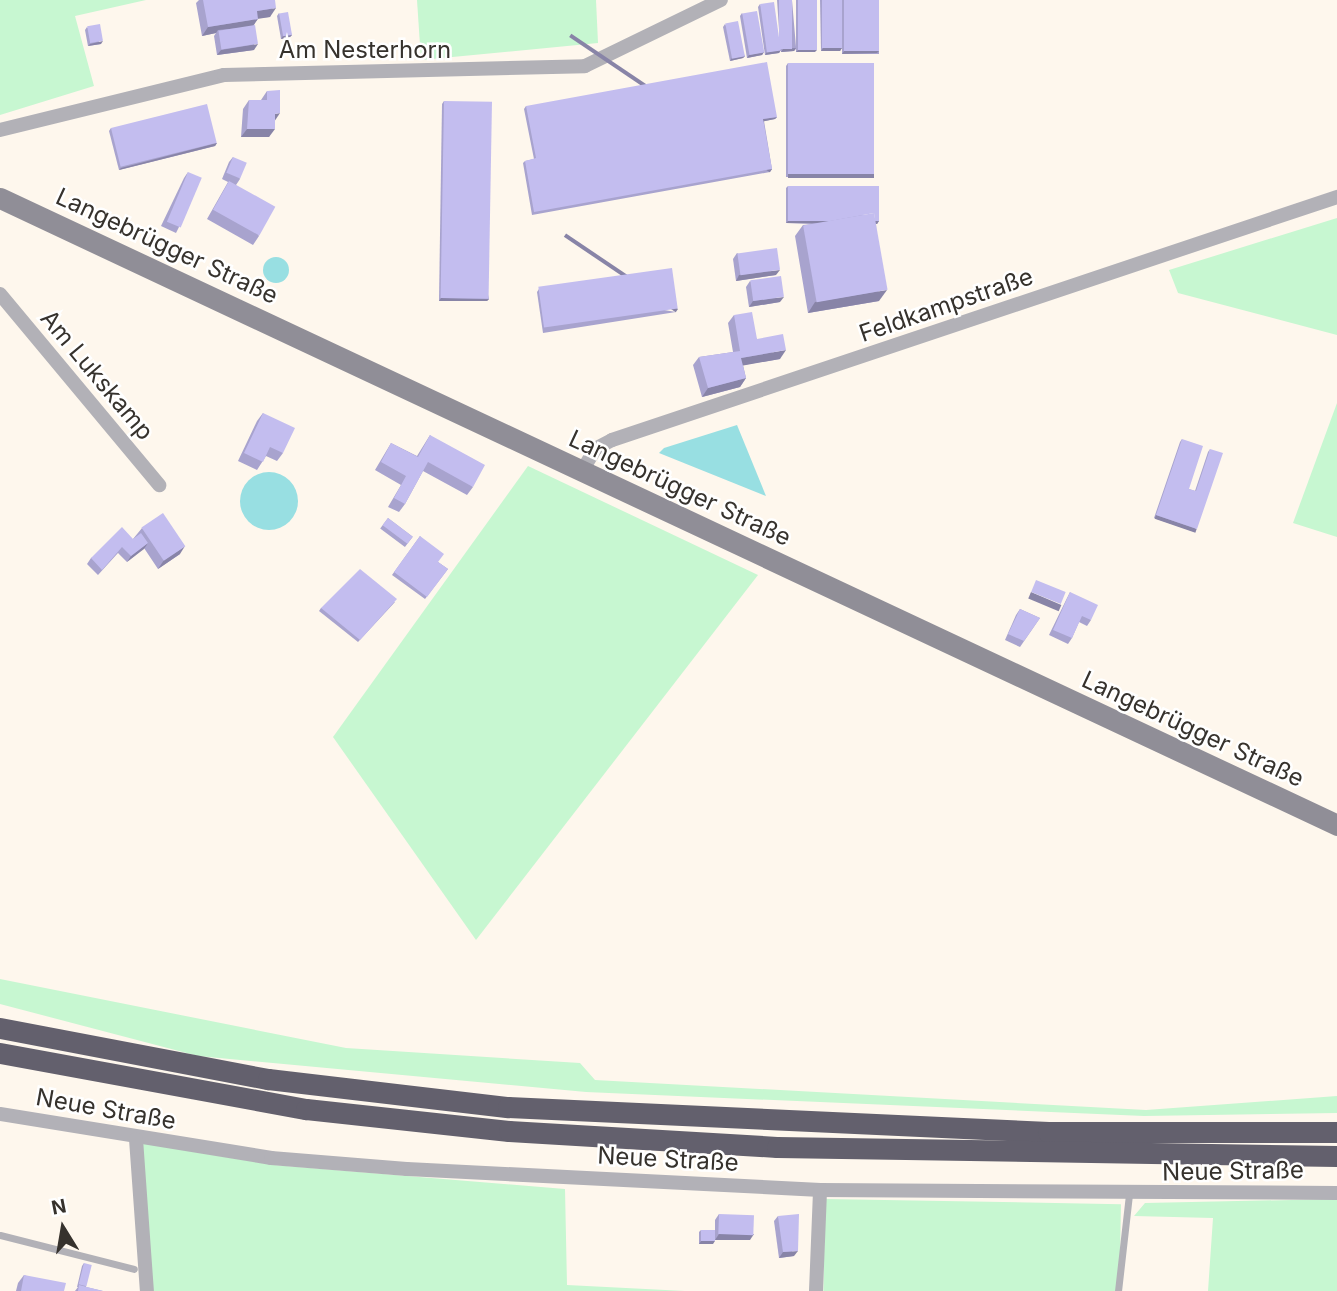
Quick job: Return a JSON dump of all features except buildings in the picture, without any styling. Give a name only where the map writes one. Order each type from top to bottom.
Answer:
[{"type":"highway","points":[[0,1028],[268,1079],[508,1107],[1048,1132],[1337,1132]]},
{"type":"highway","points":[[0,1053],[306,1109],[509,1131],[791,1148],[1337,1156]]},
{"type":"street","name":"Am Nesterhorn","points":[[0,130],[224,75],[585,66],[722,0]]},
{"type":"street","name":"Feldkampstraße","points":[[582,471],[595,449],[612,440],[1337,197]]},
{"type":"street","name":"Langebrügger Straße","points":[[0,198],[1337,825]]},
{"type":"street","name":"Am Lukskamp","points":[[0,294],[159,485]]},
{"type":"street","name":"Neue Straße","points":[[0,1114],[136,1139],[407,1169],[820,1190],[1129,1195],[1337,1193]]},
{"type":"street","points":[[136,1139],[147,1291]]},
{"type":"street","points":[[816,1291],[820,1190]]},
{"type":"lane","points":[[1118,1291],[1129,1195]]},
{"type":"lane","points":[[0,1235],[134,1269]]},
{"type":"green space","points":[[0,0],[146,0],[75,16],[94,86],[0,115]]},
{"type":"green space","points":[[417,0],[596,0],[598,43],[421,60]]},
{"type":"green space","points":[[1337,218],[1337,335],[1178,293],[1169,270]]},
{"type":"green space","points":[[1337,403],[1337,537],[1293,523]]},
{"type":"green space","points":[[528,466],[758,575],[476,940],[333,737]]},
{"type":"green space","points":[[0,979],[346,1048],[580,1063],[595,1080],[1146,1110],[1337,1096],[1337,1113],[1144,1116],[586,1092],[198,1056],[0,1004]]},
{"type":"green space","points":[[141,1143],[274,1165],[565,1189],[567,1285],[685,1291],[153,1291]]},
{"type":"green space","points":[[825,1199],[1121,1204],[1119,1291],[823,1291]]},
{"type":"green space","points":[[1337,1199],[1337,1291],[1208,1291],[1213,1218],[1134,1216],[1145,1203]]},
{"type":"water","points":[[276,257],[285,261],[289,270],[285,279],[276,283],[267,279],[263,270],[267,261]]},
{"type":"water","points":[[737,425],[766,496],[659,453],[664,448]]},
{"type":"water","points":[[269,472],[280,474],[293,485],[298,501],[296,512],[285,525],[269,530],[258,528],[245,517],[240,501],[242,490],[253,477]]}]
